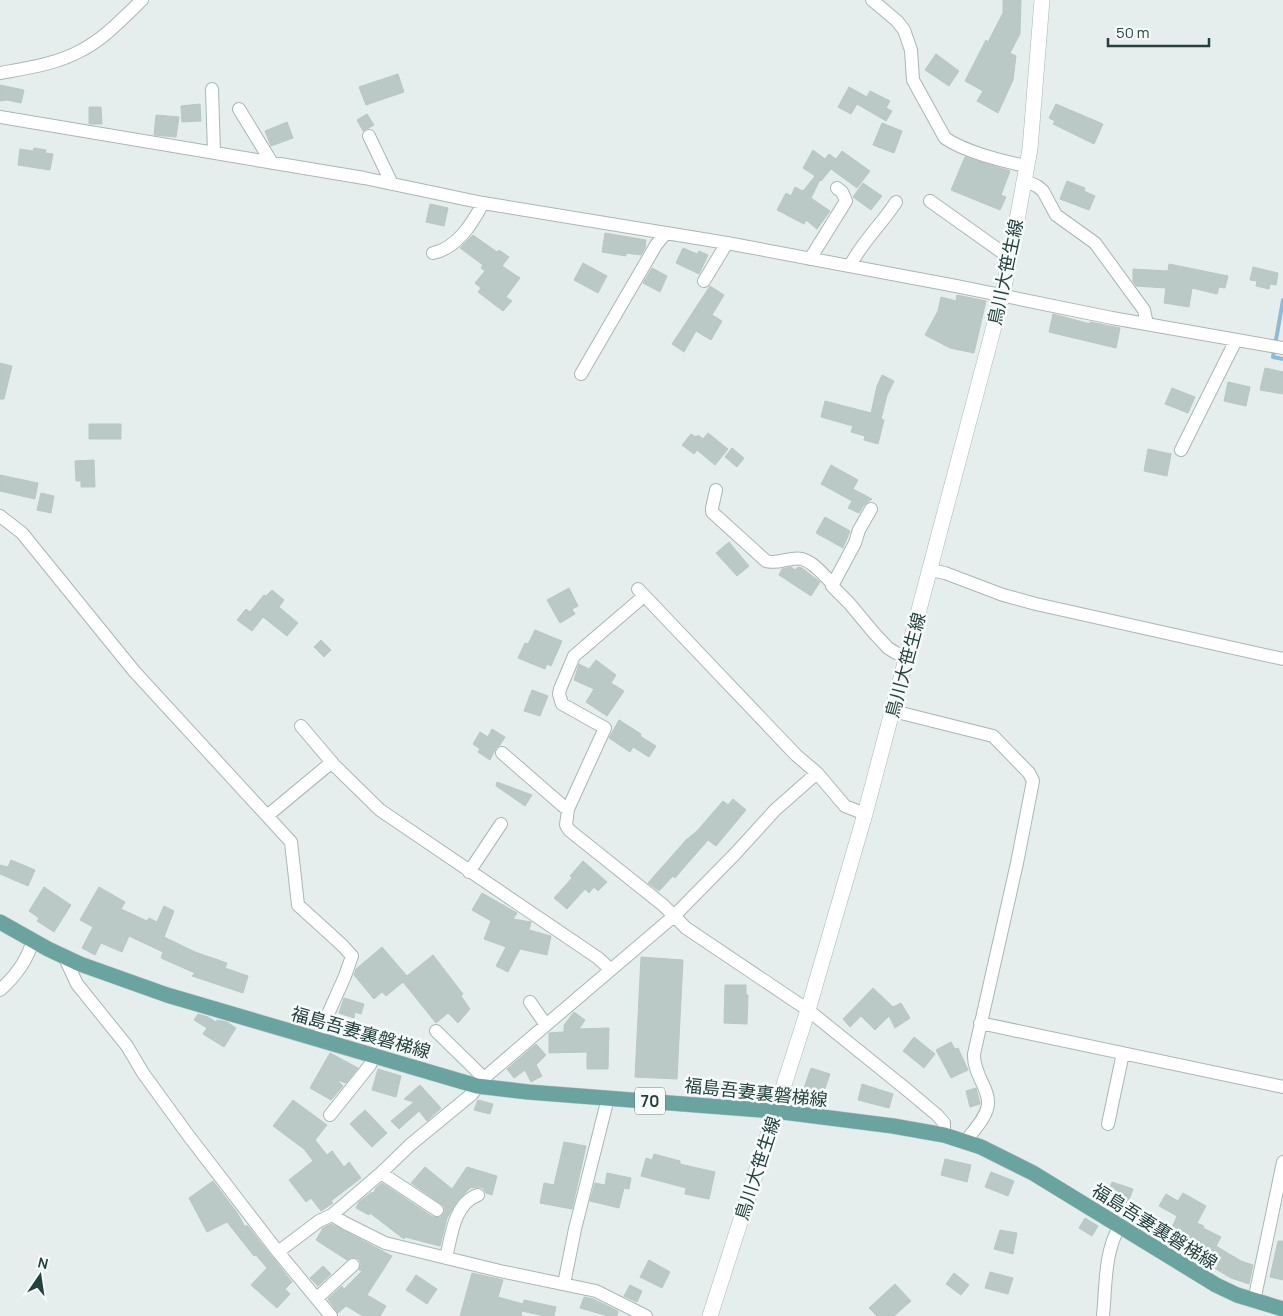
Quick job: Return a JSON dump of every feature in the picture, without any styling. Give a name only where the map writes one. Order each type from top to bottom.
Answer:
[{"type":"main road","name":"福島吾妻裏磐梯線","points":[[0,922],[64,956],[167,995],[316,1040],[480,1082],[528,1092],[775,1112],[893,1126],[944,1135],[966,1142],[1033,1173],[1216,1285],[1254,1301],[1283,1309]]},
{"type":"street","points":[[0,73],[43,65],[81,51],[115,26],[142,0]]},
{"type":"street","points":[[872,0],[897,21],[904,30],[912,50],[913,80],[945,138],[953,143],[1000,160],[1025,173],[1043,191],[1056,215],[1095,242],[1144,310],[1147,324]]},
{"type":"street","name":"鳥川大笹生線","points":[[710,1316],[808,1010],[866,814],[1002,296],[1030,149],[1042,0]]},
{"type":"street","points":[[212,89],[214,153]]},
{"type":"street","points":[[239,109],[272,163]]},
{"type":"street","points":[[0,117],[392,184],[483,203],[727,243],[1147,324],[1283,348]]},
{"type":"street","points":[[369,136],[392,184]]},
{"type":"street","points":[[810,259],[846,201],[842,192],[837,188]]},
{"type":"street","points":[[930,201],[1010,258]]},
{"type":"street","points":[[850,266],[855,256],[896,202]]},
{"type":"street","points":[[433,252],[444,250],[463,234],[483,203]]},
{"type":"street","points":[[580,374],[656,245],[666,233]]},
{"type":"street","points":[[704,281],[727,243]]},
{"type":"street","points":[[1181,450],[1236,340]]},
{"type":"street","points":[[716,490],[712,512],[766,561],[777,563],[798,558],[805,560],[833,584],[832,586],[849,602],[874,634],[888,648],[896,653],[907,656]]},
{"type":"street","points":[[833,584],[871,509]]},
{"type":"street","points":[[0,516],[22,534],[134,670],[290,842],[298,905],[352,956],[316,1040]]},
{"type":"street","points":[[930,570],[945,573],[1003,595],[1036,604],[1283,659]]},
{"type":"street","points":[[866,814],[845,806],[817,773],[796,755],[641,592],[574,656],[560,689],[559,694],[562,704],[605,728],[568,809],[566,825],[569,830],[663,905],[686,928],[808,1010],[937,1115],[944,1124],[944,1135]]},
{"type":"street","points":[[893,711],[993,736],[1031,776],[1033,781],[1017,863],[980,1022],[974,1060],[988,1104],[985,1114],[966,1142]]},
{"type":"street","points":[[301,726],[332,762],[380,810],[598,958],[610,969]]},
{"type":"street","points":[[502,753],[568,809]]},
{"type":"street","points":[[267,816],[332,762]]},
{"type":"street","points":[[278,1252],[319,1220],[332,1214],[381,1173],[410,1145],[472,1094],[480,1082],[674,916],[775,810],[817,773]]},
{"type":"street","points":[[469,872],[501,824]]},
{"type":"street","points":[[0,990],[8,983],[29,955],[34,941]]},
{"type":"street","points":[[64,956],[77,984],[127,1046],[143,1073],[182,1128],[278,1252],[331,1316]]},
{"type":"street","points":[[530,1002],[546,1025]]},
{"type":"street","points":[[980,1022],[1283,1087]]},
{"type":"street","points":[[436,1032],[480,1082]]},
{"type":"street","points":[[1108,1124],[1123,1053]]},
{"type":"street","points":[[330,1115],[370,1065],[374,1055]]},
{"type":"street","points":[[564,1284],[575,1229],[608,1098]]},
{"type":"street","points":[[1254,1301],[1283,1162]]},
{"type":"street","points":[[381,1173],[437,1210]]},
{"type":"street","points":[[446,1258],[458,1214],[466,1202],[478,1195]]},
{"type":"street","points":[[332,1214],[345,1223],[385,1243],[596,1291],[646,1316]]},
{"type":"street","points":[[1103,1316],[1109,1253],[1113,1236],[1120,1226]]},
{"type":"street","points":[[317,1298],[354,1265]]},
{"type":"building","points":[[1003,0],[1021,0],[1020,34],[1010,53],[1016,56],[1013,80],[998,113],[977,101],[983,91],[965,81],[986,40],[988,42],[1003,13]]},
{"type":"building","points":[[936,54],[959,71],[949,86],[925,70]]},
{"type":"building","points":[[398,74],[404,92],[366,105],[359,87]]},
{"type":"building","points":[[0,85],[24,90],[21,103],[7,100],[0,101]]},
{"type":"building","points":[[849,87],[867,97],[870,91],[890,101],[886,108],[892,111],[886,121],[857,104],[851,114],[838,107]]},
{"type":"building","points":[[200,104],[201,121],[182,122],[181,106]]},
{"type":"building","points":[[1056,104],[1103,124],[1094,144],[1053,124],[1055,121],[1049,118]]},
{"type":"building","points":[[89,107],[101,107],[102,124],[89,124]]},
{"type":"building","points":[[367,114],[374,125],[363,131],[357,120]]},
{"type":"building","points":[[156,115],[179,117],[176,137],[154,135]]},
{"type":"building","points":[[287,122],[293,138],[271,146],[265,131]]},
{"type":"building","points":[[882,123],[902,131],[894,153],[873,145]]},
{"type":"building","points":[[34,148],[46,150],[45,153],[53,154],[50,170],[18,165],[20,149],[33,151]]},
{"type":"building","points":[[813,150],[825,159],[829,154],[836,159],[842,151],[870,171],[857,188],[831,169],[820,180],[811,198],[830,211],[817,229],[806,220],[804,224],[777,210],[786,193],[791,196],[795,187],[803,191],[815,176],[803,168]]},
{"type":"building","points":[[965,157],[1010,171],[1001,195],[1006,197],[1000,210],[951,190]]},
{"type":"building","points":[[1067,181],[1085,188],[1084,191],[1095,196],[1089,210],[1060,199]]},
{"type":"building","points":[[863,183],[882,196],[871,210],[853,197]]},
{"type":"building","points":[[430,204],[448,208],[444,226],[426,222]]},
{"type":"building","points":[[605,233],[646,240],[645,248],[641,255],[626,253],[626,256],[602,252]]},
{"type":"building","points":[[473,235],[497,252],[499,250],[509,257],[502,266],[520,278],[506,297],[512,301],[503,311],[478,292],[481,288],[475,283],[485,271],[481,268],[483,265],[460,248]]},
{"type":"building","points":[[683,248],[697,254],[699,251],[708,255],[699,274],[676,263]]},
{"type":"building","points":[[583,263],[607,276],[598,293],[574,280]]},
{"type":"building","points":[[1169,264],[1228,276],[1225,288],[1219,287],[1217,294],[1192,288],[1189,307],[1164,303],[1166,288],[1136,286],[1133,281],[1133,269],[1168,271]]},
{"type":"building","points":[[1253,267],[1278,273],[1276,285],[1270,284],[1269,289],[1256,286],[1257,281],[1250,280]]},
{"type":"building","points":[[652,268],[667,276],[660,292],[643,283]]},
{"type":"building","points":[[710,286],[724,295],[712,315],[722,321],[711,340],[696,331],[684,352],[672,344]]},
{"type":"building","points":[[957,295],[986,301],[974,353],[950,348],[925,335],[938,311],[941,297],[956,301]]},
{"type":"building","points":[[1053,314],[1090,324],[1090,322],[1120,328],[1116,348],[1049,332]]},
{"type":"building","points":[[0,363],[12,366],[4,399],[0,399]]},
{"type":"building","points":[[1265,368],[1283,372],[1283,394],[1260,390]]},
{"type":"building","points":[[882,375],[894,381],[887,395],[881,419],[884,420],[878,444],[864,440],[865,436],[851,432],[853,426],[821,417],[825,401],[871,413],[877,386]]},
{"type":"building","points":[[1228,382],[1250,387],[1246,406],[1224,401]]},
{"type":"building","points":[[1172,388],[1195,397],[1188,413],[1165,404]]},
{"type":"building","points":[[89,424],[121,424],[121,439],[89,439]]},
{"type":"building","points":[[708,433],[728,449],[715,465],[697,450],[694,454],[682,445],[691,434],[696,437],[698,435],[703,439]]},
{"type":"building","points":[[732,448],[744,458],[737,467],[725,457]]},
{"type":"building","points":[[1148,449],[1171,454],[1167,476],[1144,471]]},
{"type":"building","points":[[94,460],[95,487],[81,487],[81,481],[76,481],[75,461]]},
{"type":"building","points":[[831,465],[858,480],[853,489],[872,499],[864,505],[859,513],[848,508],[852,501],[821,484]]},
{"type":"building","points":[[0,475],[38,483],[35,499],[0,491]]},
{"type":"building","points":[[41,493],[54,496],[51,513],[37,510]]},
{"type":"building","points":[[825,517],[850,531],[843,548],[816,533]]},
{"type":"building","points":[[729,542],[749,566],[737,576],[716,553]]},
{"type":"building","points":[[791,567],[795,570],[798,567],[802,568],[820,582],[811,596],[779,575],[782,569]]},
{"type":"building","points":[[569,588],[578,606],[572,609],[575,614],[560,623],[547,600]]},
{"type":"building","points":[[272,590],[284,600],[279,607],[298,623],[287,636],[263,617],[252,631],[237,620],[246,609],[250,612],[264,595],[266,596]]},
{"type":"building","points":[[535,630],[562,641],[551,666],[547,664],[545,669],[518,658],[525,643],[528,644]]},
{"type":"building","points":[[321,640],[331,650],[324,657],[314,647]]},
{"type":"building","points":[[596,660],[616,675],[611,683],[624,691],[607,716],[586,702],[594,689],[574,680],[579,664],[589,669]]},
{"type":"building","points":[[532,690],[548,696],[540,716],[524,711]]},
{"type":"building","points":[[619,720],[656,746],[649,757],[633,747],[630,752],[609,738]]},
{"type":"building","points":[[492,729],[505,737],[496,748],[490,760],[478,752],[480,749],[473,744],[480,732],[488,737]]},
{"type":"building","points":[[497,782],[532,795],[525,806],[496,786]]},
{"type":"building","points":[[733,799],[746,810],[716,846],[708,840],[675,878],[673,876],[659,891],[648,883],[723,801],[728,805]]},
{"type":"building","points":[[11,860],[35,870],[28,886],[0,874],[0,865],[8,867]]},
{"type":"building","points":[[583,861],[607,882],[598,891],[594,887],[589,893],[585,889],[567,909],[554,898],[572,878],[570,876]]},
{"type":"building","points":[[44,887],[71,905],[54,932],[37,921],[39,918],[29,911]]},
{"type":"building","points":[[99,887],[125,902],[121,909],[147,921],[149,918],[157,922],[164,906],[174,911],[164,937],[195,952],[227,963],[225,968],[248,976],[243,993],[192,976],[195,973],[161,958],[163,952],[129,936],[122,952],[101,943],[95,955],[82,948],[93,927],[80,920]]},
{"type":"building","points":[[482,893],[517,913],[513,919],[531,922],[529,930],[551,936],[547,955],[520,949],[508,972],[496,966],[506,947],[484,939],[491,921],[472,910]]},
{"type":"building","points":[[382,947],[407,976],[433,955],[463,994],[461,996],[470,1009],[458,1023],[448,1013],[436,1023],[403,982],[386,996],[382,992],[374,999],[354,975],[356,969]]},
{"type":"building","points":[[641,957],[683,960],[677,1079],[635,1077]]},
{"type":"building","points":[[725,985],[746,985],[746,995],[748,995],[747,1024],[724,1023]]},
{"type":"building","points":[[873,988],[893,1007],[901,1003],[910,1018],[895,1028],[889,1016],[875,1030],[861,1016],[850,1027],[843,1019]]},
{"type":"building","points":[[344,998],[364,1004],[361,1014],[355,1012],[354,1018],[339,1013]]},
{"type":"building","points":[[574,1012],[585,1020],[579,1029],[609,1028],[608,1069],[587,1069],[587,1052],[549,1053],[549,1033],[564,1032],[564,1025]]},
{"type":"building","points":[[198,1014],[216,1022],[217,1020],[227,1022],[236,1028],[224,1047],[203,1034],[207,1028],[194,1020]]},
{"type":"building","points":[[914,1037],[935,1054],[924,1068],[903,1051]]},
{"type":"building","points":[[951,1042],[955,1049],[958,1048],[968,1070],[951,1078],[936,1050]]},
{"type":"building","points":[[536,1044],[546,1055],[536,1065],[542,1076],[531,1082],[525,1070],[514,1078],[507,1069]]},
{"type":"building","points":[[330,1053],[358,1068],[346,1083],[337,1080],[343,1086],[331,1100],[310,1088]]},
{"type":"building","points":[[811,1068],[830,1074],[822,1097],[803,1091]]},
{"type":"building","points":[[378,1069],[401,1076],[396,1097],[372,1090]]},
{"type":"building","points":[[862,1084],[893,1094],[889,1108],[858,1100]]},
{"type":"building","points":[[420,1085],[441,1108],[427,1121],[419,1111],[399,1129],[391,1121],[414,1102],[404,1099]]},
{"type":"building","points":[[976,1088],[980,1104],[970,1107],[966,1091]]},
{"type":"building","points":[[293,1100],[327,1125],[315,1140],[327,1155],[332,1151],[344,1167],[349,1162],[361,1178],[321,1211],[311,1198],[306,1202],[289,1180],[313,1161],[304,1149],[273,1126]]},
{"type":"building","points":[[478,1100],[493,1104],[490,1114],[474,1110]]},
{"type":"building","points":[[365,1110],[387,1133],[372,1147],[350,1124]]},
{"type":"building","points":[[564,1142],[586,1146],[572,1209],[540,1203],[544,1183],[554,1185]]},
{"type":"building","points":[[654,1154],[680,1161],[680,1164],[715,1172],[709,1199],[685,1194],[686,1188],[641,1176],[646,1158],[652,1160]]},
{"type":"building","points":[[945,1159],[971,1165],[967,1182],[941,1175]]},
{"type":"building","points":[[425,1167],[452,1189],[467,1167],[497,1176],[492,1195],[486,1193],[483,1188],[470,1188],[457,1201],[447,1218],[440,1246],[405,1237],[404,1239],[370,1213],[369,1215],[356,1208],[359,1202],[372,1192],[373,1194],[382,1183],[433,1217],[441,1217],[445,1211],[444,1206],[411,1183]]},
{"type":"building","points":[[991,1172],[1014,1181],[1008,1196],[985,1187]]},
{"type":"building","points":[[607,1173],[631,1178],[629,1189],[624,1188],[619,1208],[590,1201],[595,1183],[605,1185]]},
{"type":"building","points":[[213,1181],[238,1214],[245,1227],[247,1225],[292,1282],[285,1289],[290,1294],[277,1308],[251,1285],[267,1268],[256,1255],[254,1256],[227,1222],[207,1232],[189,1198]]},
{"type":"building","points":[[1112,1182],[1133,1189],[1128,1203],[1107,1196]]},
{"type":"building","points":[[1183,1193],[1206,1206],[1197,1223],[1221,1237],[1216,1246],[1241,1261],[1253,1265],[1249,1284],[1231,1278],[1206,1263],[1194,1259],[1200,1248],[1169,1235],[1177,1216],[1159,1206],[1166,1194],[1178,1201]]},
{"type":"building","points":[[1085,1218],[1098,1226],[1092,1236],[1079,1228]]},
{"type":"building","points":[[331,1224],[392,1256],[367,1295],[386,1306],[380,1316],[363,1316],[346,1306],[338,1313],[328,1299],[342,1286],[344,1289],[362,1271],[359,1270],[361,1264],[359,1259],[352,1257],[347,1260],[316,1240],[323,1228]]},
{"type":"building","points":[[1000,1230],[1017,1233],[1013,1254],[994,1249]]},
{"type":"building","points":[[1278,1241],[1283,1241],[1283,1280],[1270,1277]]},
{"type":"building","points":[[649,1260],[670,1272],[662,1288],[640,1277]]},
{"type":"building","points":[[323,1266],[331,1274],[318,1286],[310,1278]]},
{"type":"building","points":[[990,1272],[1013,1278],[1008,1294],[985,1288]]},
{"type":"building","points":[[472,1273],[503,1280],[498,1297],[523,1304],[521,1316],[460,1316]]},
{"type":"building","points":[[954,1273],[969,1285],[961,1295],[946,1284]]},
{"type":"building","points":[[416,1275],[437,1289],[427,1304],[406,1290]]},
{"type":"building","points":[[895,1284],[911,1301],[894,1316],[877,1316],[869,1308]]},
{"type":"building","points":[[630,1285],[642,1291],[637,1302],[624,1296]]},
{"type":"building","points":[[584,1297],[593,1299],[618,1311],[617,1316],[608,1316],[580,1308]]},
{"type":"building","points":[[524,1300],[556,1307],[554,1316],[544,1316],[522,1311]]},
{"type":"waterway","points":[[1283,300],[1273,357],[1283,359]]}]
